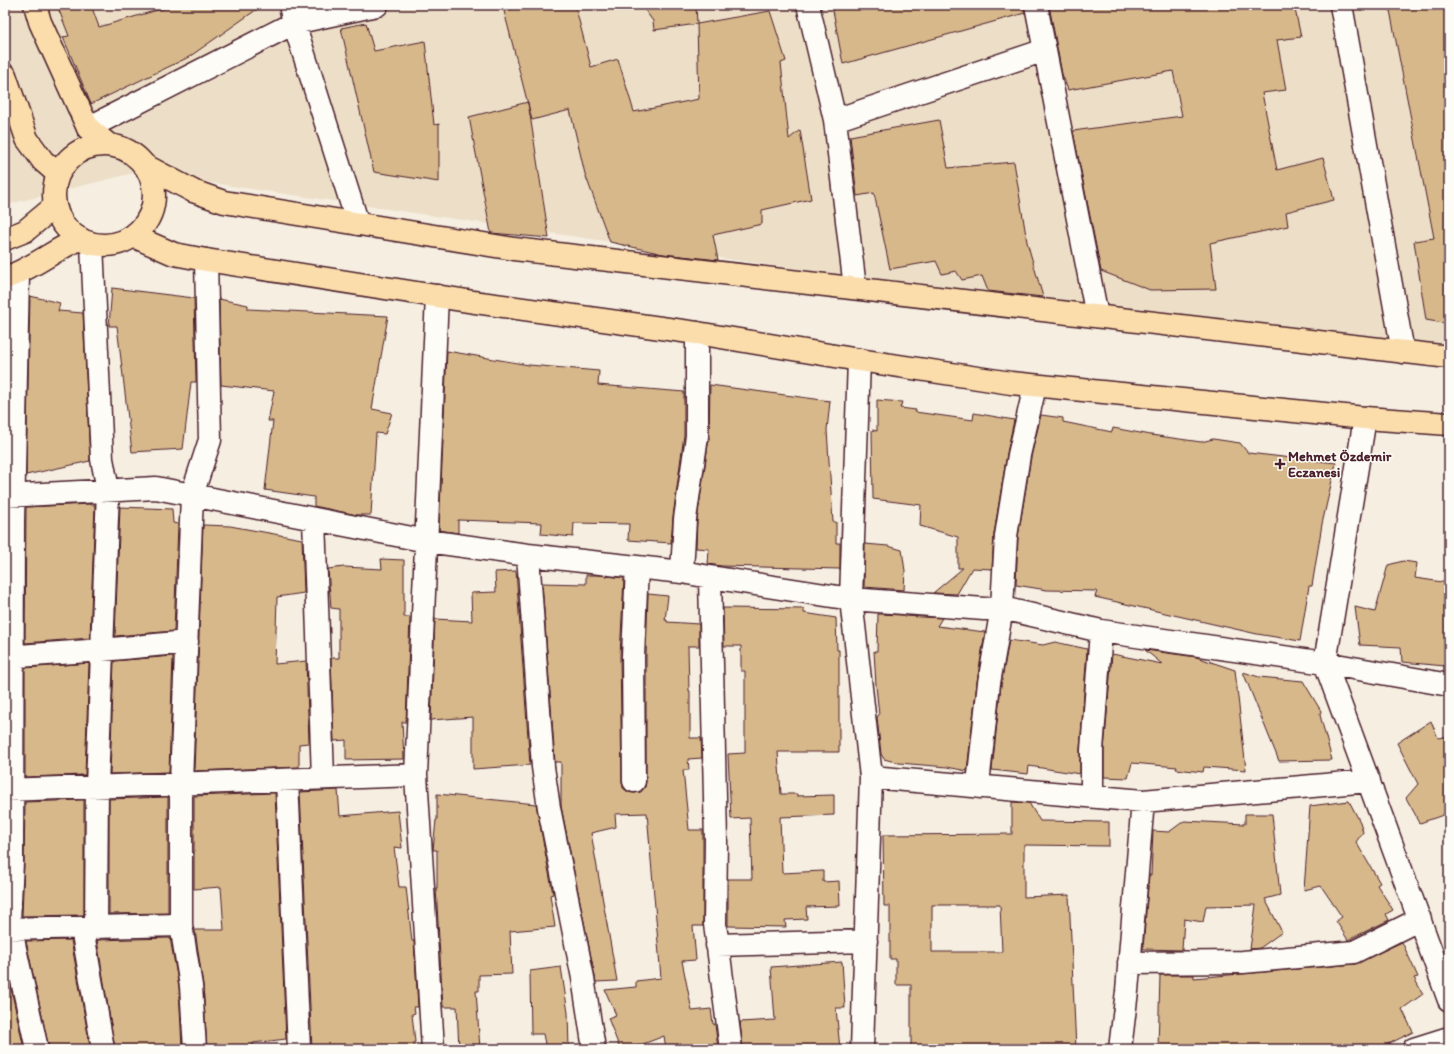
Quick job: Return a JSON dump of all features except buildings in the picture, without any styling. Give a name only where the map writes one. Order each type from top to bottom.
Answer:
[{"type":"main road","points":[[35,5],[40,22],[88,128],[109,145]]},
{"type":"main road","points":[[5,75],[27,139],[43,161],[58,174]]},
{"type":"main road","points":[[12,276],[63,246],[86,242],[106,245],[121,243],[133,236],[144,225],[152,211],[154,195],[152,179],[144,165],[133,154],[122,148],[109,145],[93,146],[78,151],[66,161],[58,174],[54,190],[55,206],[59,220],[68,231],[86,242]]},
{"type":"main road","points":[[144,165],[193,191],[224,202],[514,250],[1449,357]]},
{"type":"main road","points":[[5,239],[25,231],[55,206]]},
{"type":"main road","points":[[133,236],[174,254],[206,260],[437,296],[697,333],[859,360],[1035,386],[1365,418],[1449,424]]},
{"type":"street","points":[[88,128],[292,14],[377,5]]},
{"type":"street","points":[[808,5],[835,120],[855,288]]},
{"type":"street","points":[[1036,5],[1097,316]]},
{"type":"street","points":[[1341,5],[1403,352]]},
{"type":"street","points":[[292,14],[358,224]]},
{"type":"street","points":[[835,120],[1045,50]]},
{"type":"street","points":[[86,242],[102,459],[108,490],[97,786],[89,928],[103,1049]]},
{"type":"street","points":[[195,1049],[191,986],[181,925],[181,783],[192,495],[210,440],[206,260]]},
{"type":"street","points":[[12,276],[9,495],[8,929],[37,1049]]},
{"type":"street","points":[[433,1049],[416,775],[437,296]]},
{"type":"street","points":[[682,572],[685,519],[697,436],[697,333]]},
{"type":"street","points":[[859,360],[851,599],[871,778],[862,1049]]},
{"type":"street","points":[[980,787],[979,775],[989,683],[1002,608],[1006,536],[1019,455],[1035,386]]},
{"type":"street","points":[[1365,418],[1325,662],[1449,1000]]},
{"type":"street","points":[[9,495],[156,488],[426,541],[528,555],[682,572],[851,599],[984,609],[1002,608],[1101,631],[1325,662],[1449,685]]},
{"type":"street","points":[[314,519],[323,778]]},
{"type":"street","points":[[528,555],[543,767],[549,808],[583,978],[594,1049]]},
{"type":"street","points":[[634,781],[633,656],[637,567]]},
{"type":"street","points":[[710,577],[716,841],[715,924],[731,1049]]},
{"type":"street","points":[[1092,796],[1092,750],[1101,631]]},
{"type":"street","points":[[9,656],[102,650],[186,642]]},
{"type":"street","points":[[8,790],[416,775]]},
{"type":"street","points":[[871,778],[1143,801],[1369,780]]},
{"type":"street","points":[[288,780],[299,1049]]},
{"type":"street","points":[[1120,1049],[1143,801]]},
{"type":"street","points":[[1129,963],[1243,962],[1354,952],[1420,919]]},
{"type":"street","points":[[8,929],[181,925]]},
{"type":"street","points":[[717,945],[866,941]]},
{"type":"street","points":[[1414,1049],[1449,1038]]},
{"type":"shaded area","points":[[5,5],[1449,5],[1449,356],[1413,360],[137,172],[5,205]]},
{"type":"place","name":"Mehmet Özdemir Eczanesi","points":[[1280,464]]}]
